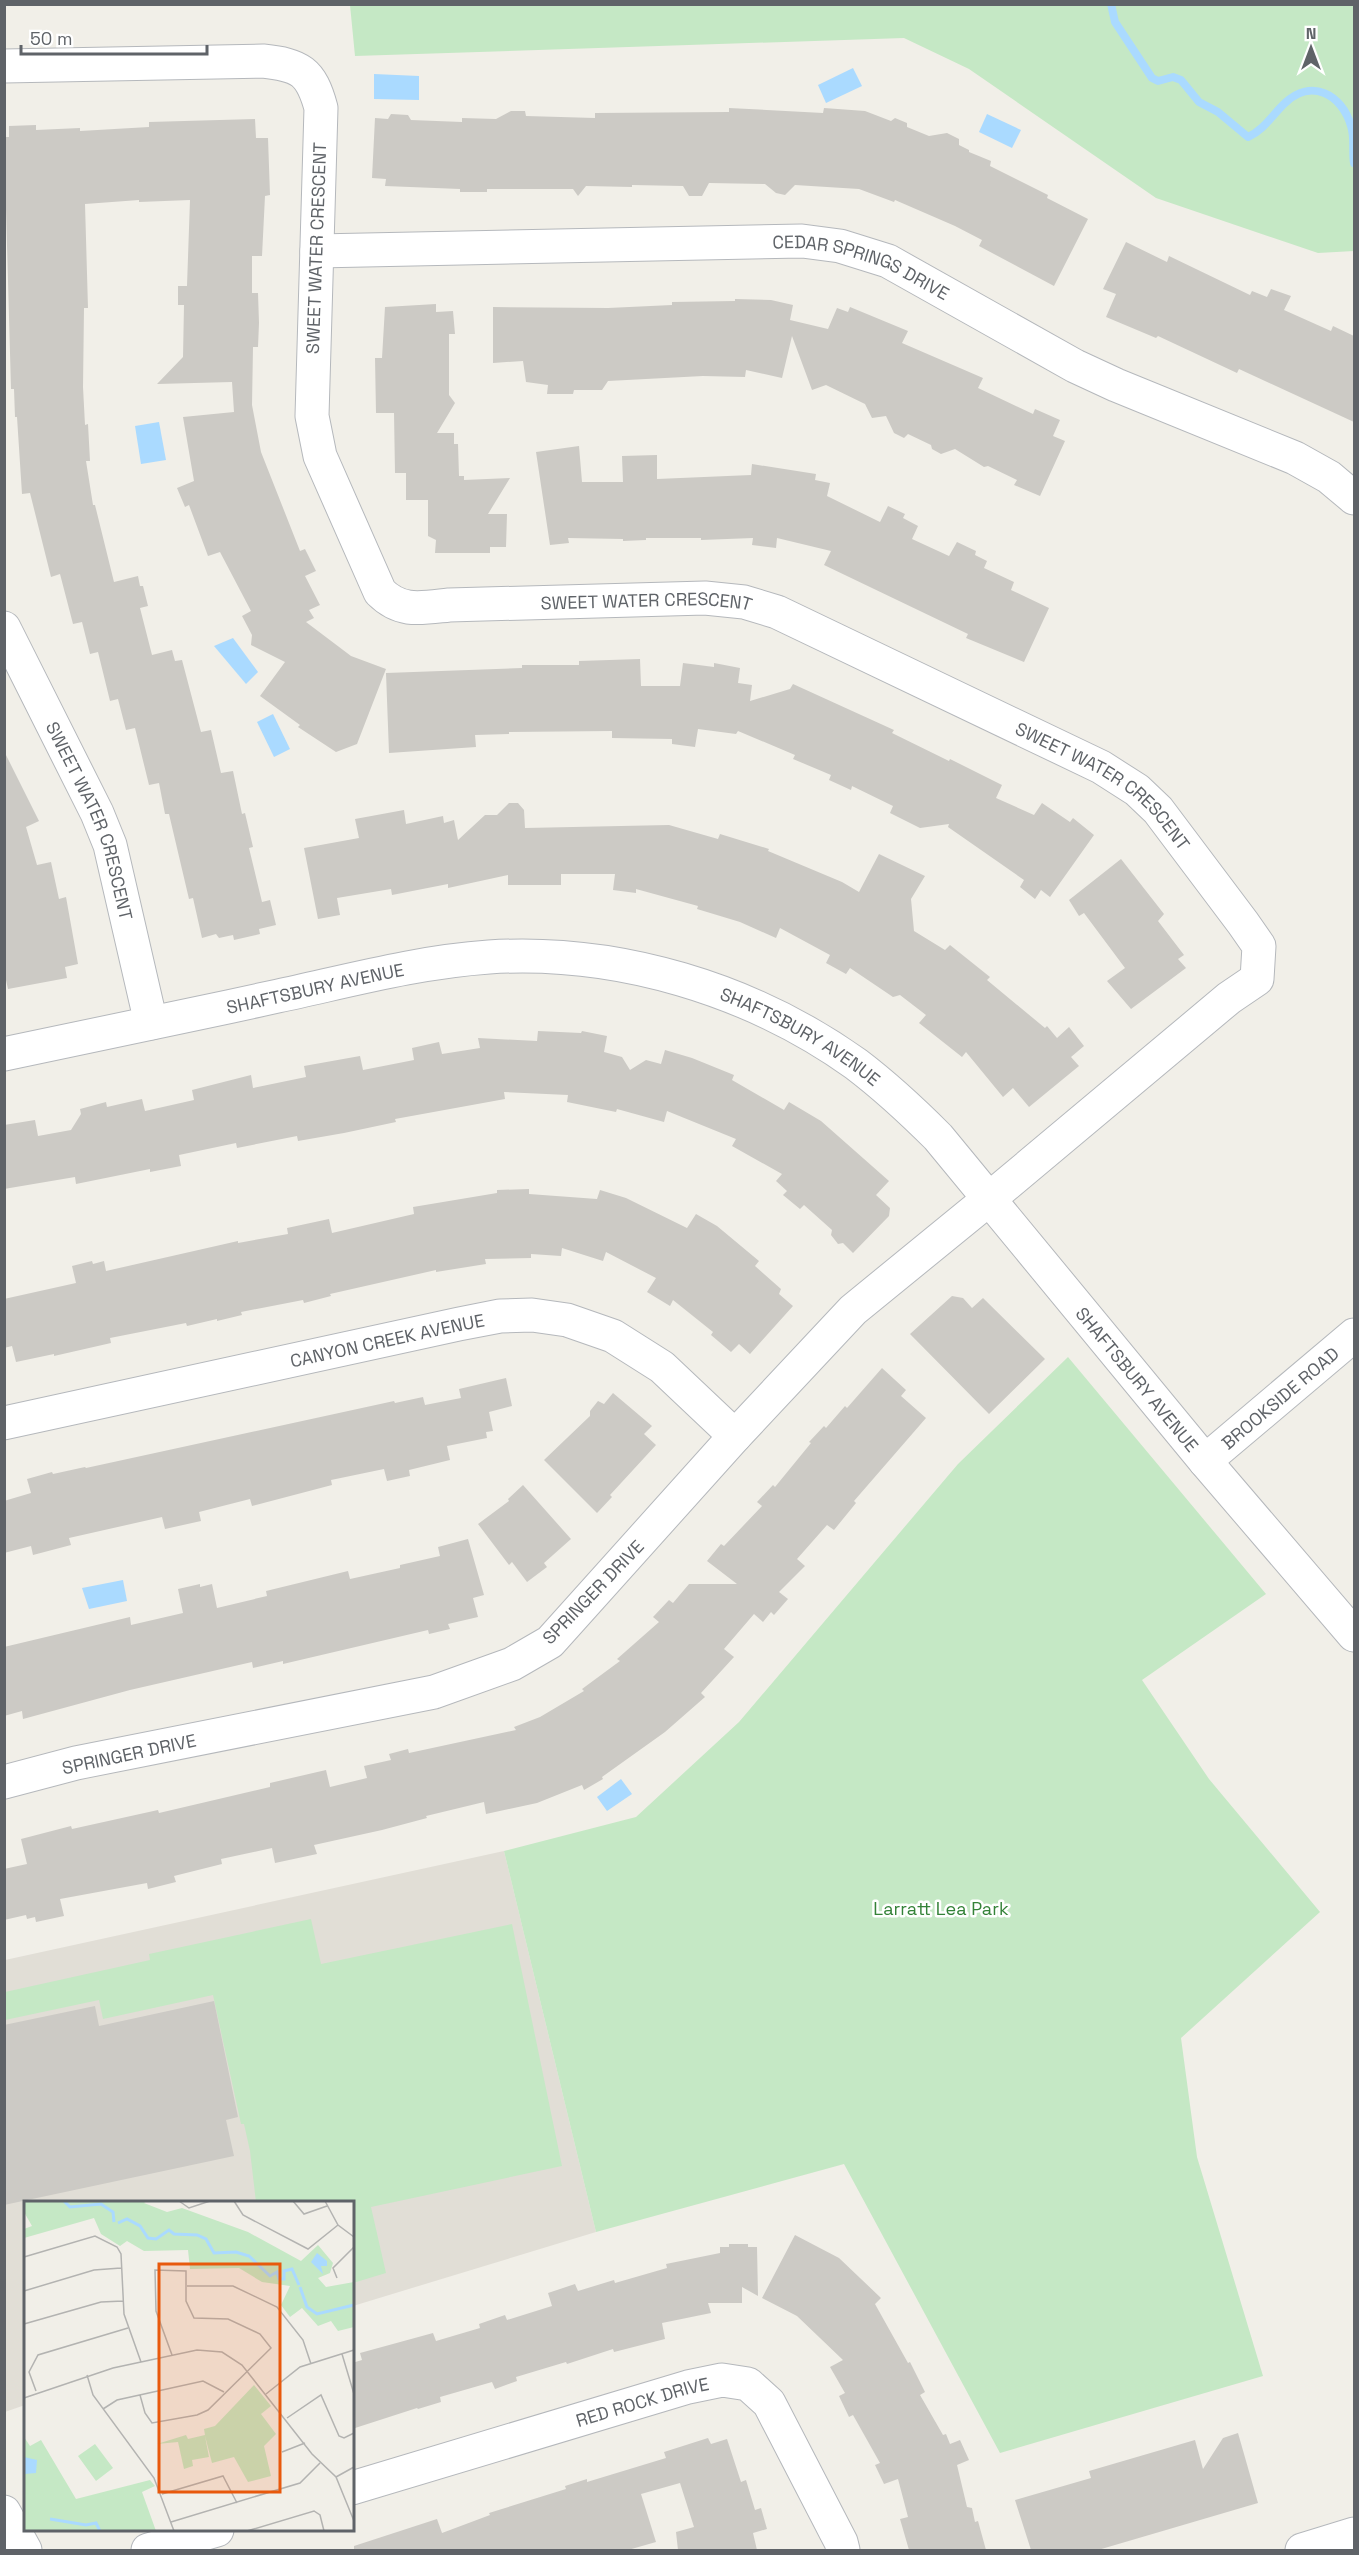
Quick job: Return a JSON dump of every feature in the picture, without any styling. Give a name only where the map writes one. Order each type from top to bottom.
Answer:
[{"type":"street","name":"SWEET WATER CRESCENT","points":[[4,66],[263,61],[287,64],[305,74],[316,90],[321,108],[311,380],[312,416],[320,456],[380,592],[391,604],[416,609],[449,604],[705,598],[744,602],[777,612],[1091,762],[1137,790],[1158,810],[1259,946],[1257,979],[1229,998],[989,1199]]},
{"type":"street","name":"CEDAR SPRINGS DRIVE","points":[[317,251],[780,241],[802,241],[840,246],[888,261],[1066,361],[1116,385],[1296,458],[1329,477],[1354,498]]},
{"type":"street","name":"SWEET WATER CRESCENT","points":[[4,628],[97,813],[110,845],[151,1023]]},
{"type":"street","name":"SHAFTSBURY AVENUE","points":[[4,1054],[389,971],[456,961],[518,956],[587,960],[626,966],[717,991],[764,1011],[856,1064],[914,1113],[938,1137],[1205,1461],[1354,1635]]},
{"type":"street","name":"SPRINGER DRIVE","points":[[4,1782],[76,1763],[434,1692],[512,1664],[550,1642],[735,1436],[853,1310],[989,1199]]},
{"type":"street","name":"CANYON CREEK AVENUE","points":[[4,1423],[459,1324],[501,1316],[532,1315],[567,1320],[613,1336],[662,1367],[735,1436]]},
{"type":"street","name":"BROOKSIDE ROAD","points":[[1205,1461],[1354,1335]]},
{"type":"street","name":"RED ROCK DRIVE","points":[[354,2487],[688,2387],[722,2380],[747,2384],[769,2403],[841,2542],[843,2550]]},
{"type":"street","points":[[4,2512],[25,2550]]},
{"type":"street","points":[[148,2550],[210,2531]]},
{"type":"street","points":[[1302,2550],[1354,2535]]},
{"type":"shaded area","points":[[504,1851],[596,2232],[354,2306],[354,2201],[24,2201],[24,2405],[5,2412],[5,1960]]},
{"type":"green space","points":[[350,5],[1354,5],[1354,251],[1318,253],[1156,198],[969,69],[904,38],[355,56]]},
{"type":"green space","name":"Larratt Lea Park","points":[[1068,1357],[1266,1594],[1142,1680],[1209,1779],[1320,1912],[1181,2038],[1197,2157],[1263,2376],[1000,2453],[844,2164],[596,2232],[504,1851],[636,1817],[739,1722],[958,1464]]},
{"type":"green space","points":[[311,1919],[321,1964],[512,1924],[562,2166],[371,2207],[386,2273],[354,2283],[354,2201],[256,2201],[250,2151],[244,2124],[241,2124],[213,1995],[103,2019],[99,2000],[5,2020],[5,1992],[150,1960],[149,1954]]},
{"type":"water","points":[[853,68],[862,86],[826,103],[818,85]]},
{"type":"water","points":[[374,74],[419,76],[419,100],[374,99]]},
{"type":"water","points":[[987,114],[1021,130],[1012,148],[979,132]]},
{"type":"water","points":[[159,422],[166,460],[141,464],[135,426]]},
{"type":"water","points":[[233,638],[258,672],[246,684],[214,646]]},
{"type":"water","points":[[273,714],[290,749],[274,757],[257,722]]},
{"type":"water","points":[[123,1580],[127,1601],[89,1609],[82,1588]]},
{"type":"water","points":[[621,1779],[632,1794],[607,1811],[597,1797]]},
{"type":"building","points":[[729,108],[823,113],[824,108],[865,111],[891,121],[895,118],[907,123],[907,127],[929,136],[947,133],[959,139],[959,145],[969,152],[991,161],[990,166],[1048,195],[1047,198],[1088,219],[1054,286],[979,246],[982,240],[955,226],[895,200],[894,202],[859,189],[795,185],[785,195],[776,193],[765,184],[709,183],[702,196],[689,196],[683,186],[586,186],[578,196],[573,189],[487,189],[487,192],[460,192],[460,189],[385,186],[386,179],[372,178],[375,118],[388,119],[391,114],[408,115],[411,120],[462,122],[462,118],[496,119],[511,111],[525,111],[526,116],[595,118],[595,113],[729,112]]},
{"type":"building","points":[[255,119],[256,138],[268,138],[270,195],[265,196],[262,256],[252,256],[252,293],[258,293],[259,323],[258,347],[253,347],[252,405],[261,452],[300,551],[305,549],[316,571],[305,576],[320,605],[309,610],[314,618],[306,622],[351,656],[386,669],[357,744],[336,752],[298,727],[300,725],[260,696],[285,662],[251,645],[252,635],[242,616],[251,611],[220,552],[208,556],[189,505],[185,507],[177,488],[194,481],[183,417],[234,412],[232,382],[157,384],[183,357],[184,305],[178,305],[178,286],[187,286],[190,200],[139,202],[139,200],[85,204],[88,308],[84,308],[83,387],[90,461],[86,461],[93,505],[95,505],[114,582],[138,576],[140,586],[143,586],[148,606],[140,608],[152,655],[172,650],[175,661],[182,660],[201,732],[211,730],[221,773],[233,771],[242,814],[245,813],[253,847],[249,848],[262,902],[270,900],[276,925],[259,929],[260,934],[234,940],[233,935],[219,938],[216,934],[202,938],[193,898],[189,899],[169,814],[165,814],[159,783],[149,785],[135,728],[126,730],[118,699],[110,701],[98,652],[90,654],[82,622],[73,624],[60,574],[51,577],[30,493],[22,494],[17,417],[15,417],[14,389],[11,389],[4,137],[9,137],[9,126],[36,125],[36,130],[80,128],[80,131],[149,127],[149,122]]},
{"type":"building","points":[[1126,242],[1167,262],[1169,256],[1250,295],[1252,291],[1267,297],[1271,289],[1291,296],[1284,310],[1331,331],[1333,326],[1354,336],[1354,422],[1239,369],[1237,373],[1158,336],[1156,338],[1106,317],[1116,294],[1103,289]]},
{"type":"building","points":[[735,299],[771,300],[793,305],[790,320],[828,329],[837,308],[848,312],[850,307],[908,331],[902,343],[983,378],[978,388],[1033,414],[1035,409],[1060,420],[1053,436],[1065,441],[1040,496],[1014,485],[1017,480],[988,466],[984,467],[955,449],[941,454],[932,449],[931,445],[908,434],[904,438],[894,433],[886,416],[872,418],[865,404],[826,385],[812,390],[792,336],[782,378],[746,370],[745,377],[703,376],[608,381],[602,390],[574,390],[573,394],[547,394],[548,385],[526,382],[523,361],[493,363],[493,307],[608,308],[672,305],[672,302],[735,301]]},
{"type":"building","points":[[436,304],[436,312],[453,311],[455,334],[449,334],[449,395],[455,403],[437,433],[454,433],[454,444],[458,444],[459,476],[464,476],[464,480],[510,478],[488,514],[507,514],[506,547],[490,547],[490,553],[435,553],[436,540],[428,536],[428,500],[406,500],[406,473],[395,473],[394,413],[376,413],[375,358],[382,358],[385,307]]},
{"type":"building","points":[[579,446],[582,482],[623,482],[622,456],[657,455],[657,479],[751,475],[752,464],[816,474],[815,480],[830,483],[827,496],[880,522],[888,506],[905,514],[903,518],[918,526],[912,539],[949,556],[957,542],[976,551],[975,555],[987,561],[984,568],[1014,582],[1011,590],[1049,608],[1024,662],[966,638],[968,634],[824,565],[831,551],[777,538],[776,548],[752,545],[753,538],[701,540],[701,538],[646,538],[646,540],[623,541],[623,539],[568,538],[569,543],[550,545],[536,452]]},
{"type":"building","points":[[640,659],[641,686],[680,686],[683,663],[714,667],[714,663],[740,668],[738,683],[752,685],[750,701],[790,689],[793,684],[894,730],[892,733],[1002,785],[996,798],[1034,815],[1042,803],[1070,822],[1073,818],[1094,835],[1050,897],[1041,890],[1035,899],[1020,887],[1024,880],[948,827],[949,824],[920,828],[890,813],[893,806],[852,786],[851,790],[829,780],[831,775],[793,759],[795,755],[738,731],[736,734],[698,729],[695,747],[672,744],[672,739],[612,738],[612,731],[509,732],[509,734],[475,735],[476,747],[389,753],[386,673],[522,668],[522,665],[579,665],[579,661]]},
{"type":"building","points":[[4,751],[39,821],[26,827],[37,865],[51,862],[59,899],[66,897],[78,964],[65,967],[67,978],[8,989],[4,971]]},
{"type":"building","points":[[509,803],[518,803],[524,810],[525,828],[669,825],[718,839],[720,834],[769,849],[768,851],[842,882],[859,892],[879,854],[925,876],[911,899],[914,931],[945,950],[950,945],[990,977],[987,980],[1045,1028],[1047,1026],[1057,1038],[1069,1027],[1084,1046],[1071,1057],[1079,1066],[1029,1107],[1013,1088],[1003,1097],[966,1052],[962,1057],[919,1023],[926,1015],[900,995],[893,997],[850,968],[846,974],[826,963],[830,955],[780,928],[776,938],[740,922],[697,909],[698,906],[636,889],[636,893],[613,890],[615,874],[561,874],[561,885],[508,885],[508,875],[448,888],[448,884],[392,895],[391,889],[337,898],[340,915],[318,919],[304,848],[359,838],[355,819],[404,810],[406,824],[443,816],[444,823],[454,820],[458,840],[485,815],[497,815]]},
{"type":"building","points":[[1121,859],[1164,914],[1158,921],[1184,955],[1178,959],[1186,968],[1131,1009],[1107,981],[1125,968],[1084,913],[1079,916],[1069,900]]},
{"type":"building","points":[[538,1031],[581,1033],[582,1031],[607,1036],[604,1052],[622,1057],[630,1070],[646,1060],[661,1064],[665,1050],[734,1075],[732,1080],[784,1110],[789,1102],[821,1121],[889,1181],[876,1195],[890,1208],[889,1216],[853,1253],[843,1243],[838,1244],[831,1235],[832,1230],[804,1205],[800,1209],[783,1195],[787,1191],[776,1181],[782,1174],[732,1146],[736,1139],[667,1111],[664,1122],[617,1109],[616,1112],[567,1102],[568,1095],[504,1092],[505,1099],[395,1119],[396,1122],[344,1133],[298,1141],[297,1136],[237,1148],[236,1143],[179,1155],[181,1166],[150,1172],[150,1169],[76,1184],[75,1177],[4,1189],[4,1125],[35,1120],[38,1136],[71,1130],[81,1114],[80,1109],[106,1102],[107,1107],[142,1099],[145,1111],[194,1100],[192,1090],[251,1075],[253,1088],[306,1077],[304,1066],[360,1056],[363,1070],[414,1060],[412,1048],[439,1042],[442,1054],[480,1048],[478,1038],[537,1041]]},
{"type":"building","points":[[529,1189],[529,1194],[597,1199],[600,1190],[626,1198],[687,1228],[696,1214],[717,1226],[759,1261],[755,1266],[781,1289],[779,1294],[793,1306],[750,1354],[739,1344],[731,1352],[711,1335],[713,1332],[673,1300],[670,1306],[647,1292],[656,1278],[606,1252],[603,1261],[562,1248],[561,1256],[531,1254],[531,1258],[485,1259],[486,1264],[436,1272],[436,1270],[330,1294],[331,1296],[304,1303],[303,1300],[241,1312],[242,1315],[217,1321],[217,1319],[187,1326],[186,1323],[110,1338],[111,1343],[54,1356],[54,1354],[16,1362],[12,1346],[4,1348],[4,1299],[76,1283],[72,1266],[92,1261],[93,1264],[104,1261],[106,1271],[238,1241],[238,1243],[288,1234],[287,1228],[329,1219],[332,1233],[414,1214],[413,1207],[497,1193],[497,1190]]},
{"type":"building","points":[[952,1296],[963,1298],[972,1308],[983,1298],[1045,1359],[989,1414],[910,1334]]},
{"type":"building","points":[[882,1368],[906,1390],[901,1396],[926,1418],[854,1501],[856,1503],[834,1530],[827,1525],[797,1559],[805,1566],[779,1592],[788,1599],[774,1615],[771,1612],[763,1622],[754,1614],[724,1649],[734,1657],[701,1693],[705,1697],[665,1732],[602,1777],[603,1779],[584,1790],[582,1785],[537,1803],[486,1814],[484,1802],[426,1816],[427,1818],[382,1830],[314,1845],[317,1854],[275,1863],[272,1848],[221,1859],[222,1864],[174,1876],[176,1882],[148,1889],[147,1883],[60,1899],[64,1916],[36,1922],[35,1917],[27,1919],[26,1915],[4,1920],[4,1869],[27,1864],[21,1839],[71,1826],[72,1829],[158,1810],[159,1813],[270,1787],[270,1783],[326,1770],[330,1787],[367,1778],[364,1766],[391,1760],[389,1754],[408,1749],[409,1753],[516,1730],[514,1727],[540,1717],[584,1691],[582,1689],[620,1661],[617,1659],[659,1622],[653,1617],[669,1600],[673,1603],[689,1584],[737,1584],[707,1561],[721,1544],[724,1546],[762,1506],[757,1502],[773,1485],[775,1487],[811,1443],[809,1442],[824,1426],[826,1428],[845,1406],[847,1408]]},
{"type":"building","points":[[506,1378],[512,1406],[489,1412],[493,1431],[486,1432],[487,1438],[447,1446],[450,1460],[409,1470],[410,1476],[387,1481],[384,1469],[331,1480],[332,1485],[252,1506],[250,1499],[199,1512],[201,1521],[165,1529],[162,1517],[69,1538],[71,1545],[33,1555],[31,1546],[4,1553],[4,1501],[31,1493],[27,1479],[394,1401],[395,1403],[423,1397],[425,1405],[461,1398],[459,1389]]},
{"type":"building","points":[[613,1393],[652,1426],[644,1434],[656,1445],[610,1495],[612,1497],[597,1513],[544,1460],[590,1416],[590,1411],[598,1401],[604,1404]]},
{"type":"building","points":[[523,1485],[571,1539],[544,1563],[547,1567],[527,1582],[512,1562],[509,1565],[478,1524],[509,1501],[508,1499]]},
{"type":"building","points":[[468,1539],[484,1595],[473,1598],[478,1617],[448,1624],[450,1629],[429,1634],[428,1630],[283,1664],[283,1661],[253,1668],[252,1662],[130,1690],[23,1719],[22,1711],[4,1716],[4,1647],[130,1617],[131,1625],[183,1613],[178,1589],[212,1584],[217,1608],[267,1596],[266,1591],[348,1571],[350,1579],[400,1568],[400,1565],[440,1556],[438,1547]]},
{"type":"building","points":[[214,2001],[238,2117],[226,2120],[234,2156],[4,2205],[4,2025],[95,2006],[99,2026]]},
{"type":"building","points":[[795,2235],[839,2258],[881,2298],[875,2304],[925,2392],[920,2395],[943,2435],[946,2434],[950,2444],[960,2440],[969,2460],[957,2465],[967,2507],[972,2508],[975,2522],[978,2521],[986,2550],[909,2550],[900,2519],[908,2517],[898,2479],[884,2484],[875,2465],[880,2463],[853,2415],[849,2417],[839,2396],[845,2393],[830,2367],[843,2360],[797,2316],[762,2298]]},
{"type":"building","points":[[729,2244],[748,2244],[748,2247],[757,2247],[758,2296],[742,2287],[742,2303],[708,2303],[711,2313],[662,2323],[665,2339],[614,2352],[613,2349],[567,2364],[566,2362],[516,2377],[517,2381],[495,2389],[492,2382],[440,2397],[441,2402],[354,2428],[354,2362],[362,2360],[360,2353],[433,2333],[436,2341],[480,2328],[479,2324],[505,2315],[507,2320],[552,2306],[548,2293],[575,2284],[578,2291],[614,2280],[615,2283],[667,2268],[666,2264],[720,2253],[720,2247],[729,2247]]},
{"type":"building","points":[[1238,2433],[1258,2503],[1098,2550],[1031,2550],[1015,2500],[1091,2478],[1089,2471],[1195,2440],[1203,2469],[1223,2438]]},
{"type":"building","points":[[708,2438],[711,2444],[727,2439],[741,2482],[746,2480],[755,2510],[761,2508],[767,2529],[753,2533],[757,2550],[678,2550],[676,2532],[694,2527],[680,2483],[641,2494],[656,2542],[628,2550],[354,2550],[354,2546],[437,2519],[442,2533],[490,2515],[489,2513],[566,2489],[565,2486],[587,2479],[587,2482],[666,2458],[664,2452]]},
{"type":"waterway","points":[[1111,4],[1115,22],[1152,78],[1158,81],[1173,77],[1181,80],[1199,102],[1218,112],[1248,137],[1259,130],[1295,95],[1315,91],[1333,98],[1341,105],[1351,126],[1354,163]]}]
